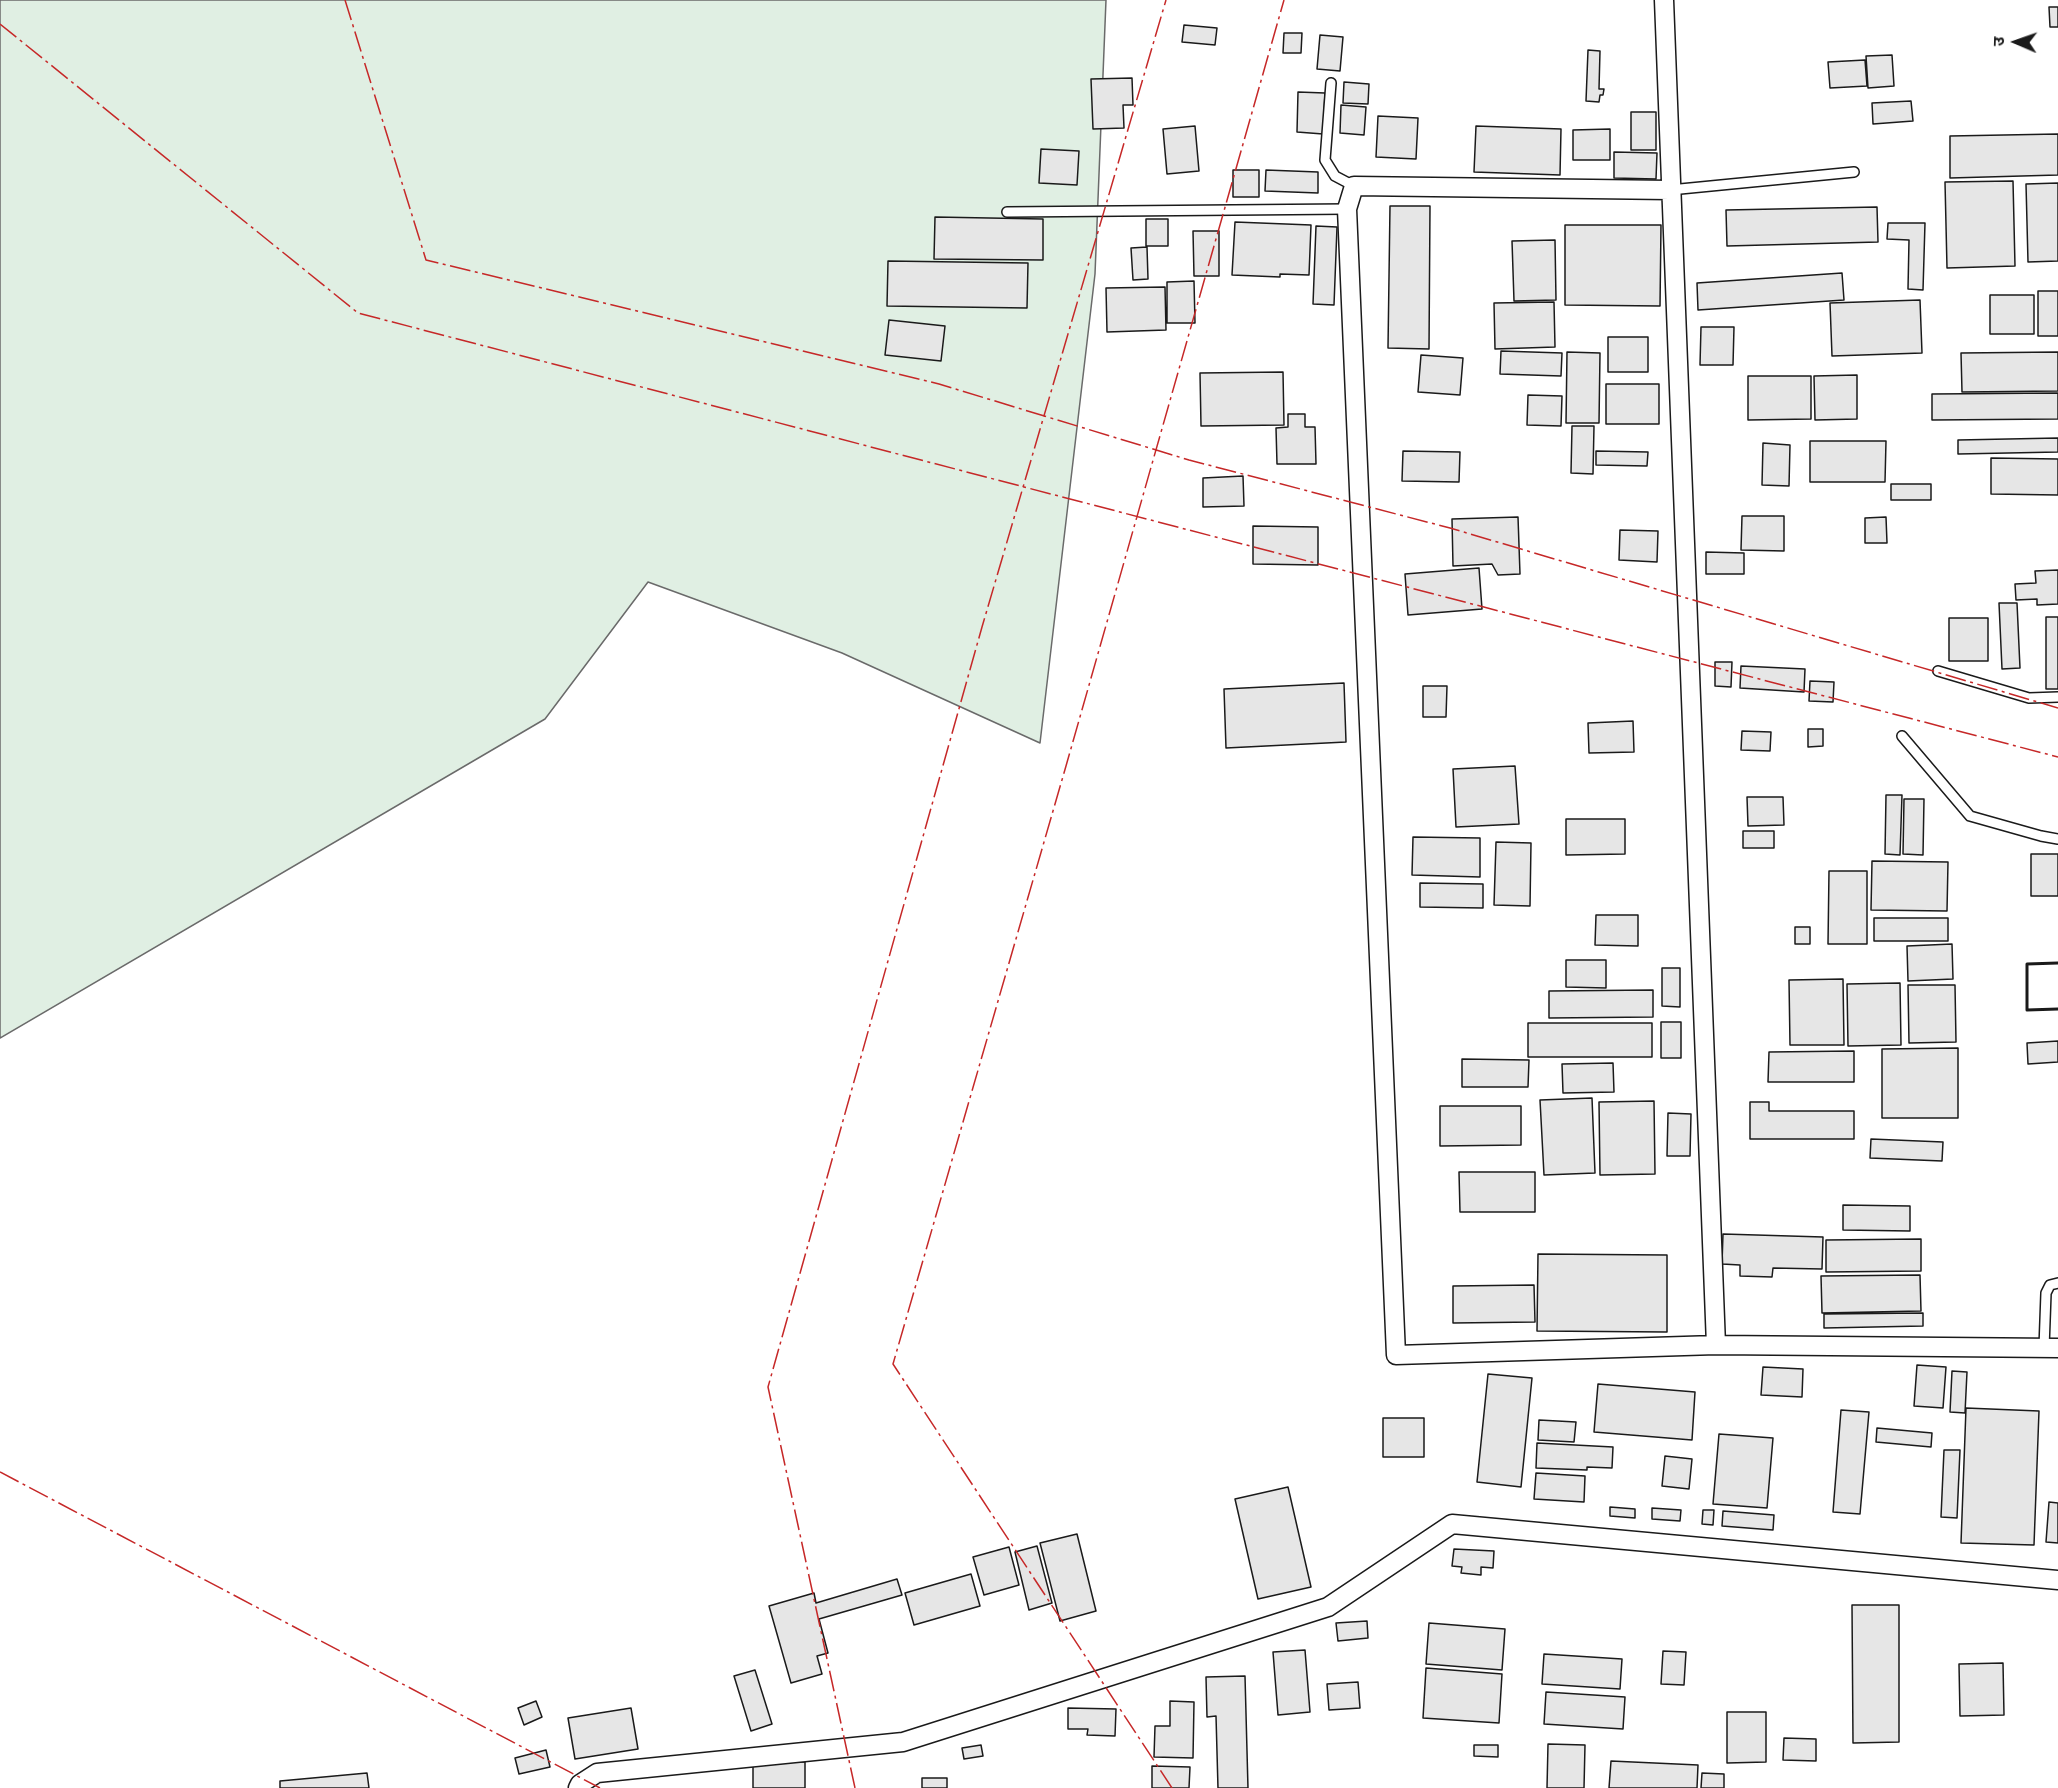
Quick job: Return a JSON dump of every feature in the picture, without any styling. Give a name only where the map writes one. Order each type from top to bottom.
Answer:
[{"type":"street","points":[[1664,0],[1716,1345]]},
{"type":"street","points":[[1670,190],[1354,186],[1347,208],[1396,1354],[1716,1345],[2051,1348]]},
{"type":"street","points":[[578,1788],[580,1784],[597,1773],[903,1742],[1328,1606],[1452,1524],[2058,1580]]},
{"type":"lane","points":[[1331,83],[1325,160],[1335,176],[1354,186]]},
{"type":"lane","points":[[1670,190],[1854,172]]},
{"type":"lane","points":[[1007,212],[1347,208]]},
{"type":"lane","points":[[1938,671],[2029,698],[2058,698]]},
{"type":"lane","points":[[1902,736],[1970,816],[2058,839]]},
{"type":"lane","points":[[2051,1348],[2046,1293],[2050,1285],[2058,1283]]},
{"type":"green space","points":[[0,0],[1106,0],[1095,274],[1040,743],[842,653],[648,582],[545,719],[0,1038]]},
{"type":"building","points":[[2049,7],[2058,7],[2058,27],[2050,27]]},
{"type":"building","points":[[1184,25],[1217,28],[1215,45],[1182,42]]},
{"type":"building","points":[[1284,33],[1302,33],[1301,53],[1283,53]]},
{"type":"building","points":[[1320,35],[1343,37],[1340,71],[1317,69]]},
{"type":"building","points":[[1588,50],[1600,51],[1599,89],[1604,89],[1599,102],[1586,101]]},
{"type":"building","points":[[1892,55],[1894,86],[1868,88],[1866,56]]},
{"type":"building","points":[[1865,60],[1867,86],[1830,88],[1828,62]]},
{"type":"building","points":[[1132,78],[1133,105],[1123,105],[1124,128],[1093,129],[1091,79]]},
{"type":"building","points":[[1344,82],[1369,84],[1368,104],[1343,103]]},
{"type":"building","points":[[1298,92],[1325,93],[1323,134],[1297,132]]},
{"type":"building","points":[[1911,101],[1913,121],[1873,124],[1872,103]]},
{"type":"building","points":[[1341,105],[1366,107],[1364,135],[1340,133]]},
{"type":"building","points":[[1631,112],[1656,112],[1656,150],[1631,150]]},
{"type":"building","points":[[1378,116],[1418,118],[1416,159],[1376,157]]},
{"type":"building","points":[[1195,126],[1199,171],[1167,174],[1163,129]]},
{"type":"building","points":[[1476,126],[1561,129],[1560,175],[1474,172]]},
{"type":"building","points":[[1610,129],[1610,160],[1573,160],[1573,130]]},
{"type":"building","points":[[2058,134],[2058,175],[1950,178],[1950,136]]},
{"type":"building","points":[[1041,149],[1079,151],[1077,185],[1039,183]]},
{"type":"building","points":[[1614,152],[1657,153],[1656,179],[1614,178]]},
{"type":"building","points":[[1233,170],[1259,170],[1259,197],[1233,197]]},
{"type":"building","points":[[1266,170],[1318,172],[1318,193],[1265,191]]},
{"type":"building","points":[[2013,181],[2015,266],[1947,268],[1945,182]]},
{"type":"building","points":[[2058,183],[2058,261],[2028,262],[2026,184]]},
{"type":"building","points":[[1390,206],[1430,206],[1429,349],[1388,348]]},
{"type":"building","points":[[1877,207],[1878,242],[1727,246],[1726,210]]},
{"type":"building","points":[[935,217],[1043,219],[1043,260],[934,259]]},
{"type":"building","points":[[1146,219],[1168,219],[1168,246],[1146,246]]},
{"type":"building","points":[[1235,222],[1311,225],[1309,275],[1280,274],[1280,277],[1232,275]]},
{"type":"building","points":[[1888,223],[1925,223],[1923,290],[1908,289],[1909,240],[1887,239]]},
{"type":"building","points":[[1565,225],[1661,225],[1660,306],[1565,305]]},
{"type":"building","points":[[1316,226],[1337,227],[1334,305],[1313,304]]},
{"type":"building","points":[[1193,231],[1219,231],[1219,276],[1194,276]]},
{"type":"building","points":[[1555,240],[1556,300],[1514,301],[1512,241]]},
{"type":"building","points":[[1147,247],[1148,279],[1133,280],[1131,248]]},
{"type":"building","points":[[888,261],[1028,263],[1027,308],[887,306]]},
{"type":"building","points":[[1842,273],[1844,300],[1698,310],[1697,283]]},
{"type":"building","points":[[1194,281],[1195,323],[1167,323],[1167,282]]},
{"type":"building","points":[[1165,287],[1166,330],[1107,332],[1106,288]]},
{"type":"building","points":[[2038,291],[2058,291],[2058,336],[2038,336]]},
{"type":"building","points":[[1990,295],[2034,295],[2034,334],[1990,334]]},
{"type":"building","points":[[1920,300],[1922,353],[1832,356],[1830,303]]},
{"type":"building","points":[[1554,302],[1555,347],[1495,349],[1494,303]]},
{"type":"building","points":[[889,320],[945,326],[941,361],[885,355]]},
{"type":"building","points":[[1701,327],[1734,327],[1733,365],[1700,365]]},
{"type":"building","points":[[1608,337],[1648,337],[1648,372],[1608,372]]},
{"type":"building","points":[[1501,351],[1562,353],[1561,376],[1500,374]]},
{"type":"building","points":[[1567,352],[1600,353],[1599,423],[1566,423]]},
{"type":"building","points":[[2058,352],[2058,391],[1962,392],[1961,353]]},
{"type":"building","points":[[1421,355],[1463,358],[1460,395],[1418,392]]},
{"type":"building","points":[[1283,372],[1284,425],[1201,426],[1200,373]]},
{"type":"building","points":[[1857,375],[1857,419],[1815,420],[1814,376]]},
{"type":"building","points":[[1748,376],[1811,376],[1811,419],[1748,420]]},
{"type":"building","points":[[1606,384],[1659,384],[1659,424],[1606,424]]},
{"type":"building","points":[[2058,393],[2058,419],[1932,420],[1932,394]]},
{"type":"building","points":[[1528,395],[1562,396],[1561,426],[1527,425]]},
{"type":"building","points":[[1288,414],[1305,414],[1305,427],[1315,427],[1316,464],[1277,464],[1276,428],[1288,427]]},
{"type":"building","points":[[1572,426],[1594,426],[1593,474],[1571,473]]},
{"type":"building","points":[[2058,438],[2058,452],[1958,454],[1958,440]]},
{"type":"building","points":[[1810,441],[1886,441],[1885,482],[1810,482]]},
{"type":"building","points":[[1763,443],[1790,445],[1789,486],[1762,485]]},
{"type":"building","points":[[1403,451],[1460,452],[1459,482],[1402,481]]},
{"type":"building","points":[[1596,451],[1648,452],[1647,466],[1596,465]]},
{"type":"building","points":[[1991,458],[2058,459],[2058,495],[1991,494]]},
{"type":"building","points":[[1243,476],[1244,506],[1203,507],[1203,478]]},
{"type":"building","points":[[1891,484],[1931,484],[1931,500],[1891,500]]},
{"type":"building","points":[[1742,516],[1784,516],[1784,551],[1741,550]]},
{"type":"building","points":[[1518,517],[1520,574],[1498,575],[1492,564],[1453,566],[1452,519]]},
{"type":"building","points":[[1886,517],[1887,543],[1865,543],[1865,518]]},
{"type":"building","points":[[1253,526],[1318,527],[1318,565],[1253,564]]},
{"type":"building","points":[[1620,530],[1658,531],[1657,562],[1619,560]]},
{"type":"building","points":[[1706,552],[1744,553],[1744,574],[1706,574]]},
{"type":"building","points":[[1479,568],[1482,609],[1408,615],[1405,574]]},
{"type":"building","points":[[2058,570],[2058,604],[2037,605],[2037,599],[2016,600],[2015,584],[2036,583],[2035,571]]},
{"type":"building","points":[[1999,603],[2017,603],[2020,668],[2002,669]]},
{"type":"building","points":[[2046,617],[2058,617],[2058,689],[2046,689]]},
{"type":"building","points":[[1949,618],[1988,618],[1988,661],[1949,661]]},
{"type":"building","points":[[1715,662],[1732,662],[1731,687],[1715,686]]},
{"type":"building","points":[[1741,666],[1805,669],[1804,692],[1740,688]]},
{"type":"building","points":[[1810,681],[1834,682],[1833,702],[1809,701]]},
{"type":"building","points":[[1344,683],[1346,742],[1226,748],[1224,689]]},
{"type":"building","points":[[1423,686],[1447,686],[1446,717],[1423,717]]},
{"type":"building","points":[[1633,721],[1634,752],[1589,753],[1588,723]]},
{"type":"building","points":[[1808,729],[1823,729],[1823,746],[1808,747]]},
{"type":"building","points":[[1742,731],[1771,732],[1770,751],[1741,750]]},
{"type":"building","points":[[1515,766],[1519,824],[1456,827],[1453,769]]},
{"type":"building","points":[[1886,795],[1902,795],[1900,855],[1885,854]]},
{"type":"building","points":[[1747,797],[1783,797],[1784,825],[1748,826]]},
{"type":"building","points":[[1904,799],[1924,799],[1923,855],[1903,854]]},
{"type":"building","points":[[1566,819],[1625,819],[1625,854],[1566,855]]},
{"type":"building","points":[[1743,831],[1774,831],[1774,848],[1743,848]]},
{"type":"building","points":[[1413,837],[1480,838],[1480,877],[1412,875]]},
{"type":"building","points":[[1496,842],[1531,843],[1530,906],[1494,905]]},
{"type":"building","points":[[2031,854],[2058,854],[2058,896],[2031,896]]},
{"type":"building","points":[[1872,861],[1948,862],[1947,911],[1871,910]]},
{"type":"building","points":[[1829,871],[1867,871],[1867,944],[1828,944]]},
{"type":"building","points":[[1420,883],[1483,884],[1483,908],[1420,907]]},
{"type":"building","points":[[1596,915],[1638,915],[1638,946],[1595,945]]},
{"type":"building","points":[[1874,918],[1948,918],[1948,941],[1874,941]]},
{"type":"building","points":[[1795,927],[1810,927],[1810,944],[1795,944]]},
{"type":"building","points":[[1952,944],[1953,979],[1908,981],[1907,946]]},
{"type":"building","points":[[1566,960],[1606,960],[1606,988],[1566,987]]},
{"type":"building","points":[[1662,968],[1680,968],[1680,1007],[1662,1006]]},
{"type":"building","points":[[1843,979],[1844,1045],[1790,1045],[1789,980]]},
{"type":"building","points":[[1900,983],[1901,1045],[1848,1046],[1847,984]]},
{"type":"building","points":[[1908,985],[1955,985],[1956,1042],[1909,1043]]},
{"type":"building","points":[[1653,990],[1653,1017],[1549,1018],[1549,991]]},
{"type":"building","points":[[1661,1022],[1681,1022],[1681,1058],[1661,1058]]},
{"type":"building","points":[[1528,1023],[1652,1023],[1652,1057],[1528,1057]]},
{"type":"building","points":[[2058,1041],[2058,1062],[2028,1064],[2027,1043]]},
{"type":"building","points":[[1958,1048],[1958,1118],[1882,1118],[1882,1049]]},
{"type":"building","points":[[1854,1051],[1854,1082],[1768,1082],[1769,1052]]},
{"type":"building","points":[[1462,1059],[1529,1060],[1528,1087],[1462,1087]]},
{"type":"building","points":[[1613,1063],[1614,1092],[1563,1093],[1562,1064]]},
{"type":"building","points":[[1592,1098],[1595,1173],[1544,1175],[1540,1100]]},
{"type":"building","points":[[1654,1101],[1655,1174],[1600,1175],[1599,1102]]},
{"type":"building","points":[[1750,1102],[1769,1102],[1769,1111],[1854,1111],[1854,1139],[1750,1139]]},
{"type":"building","points":[[1440,1106],[1521,1106],[1521,1145],[1440,1146]]},
{"type":"building","points":[[1668,1113],[1691,1114],[1690,1156],[1667,1156]]},
{"type":"building","points":[[1871,1139],[1943,1142],[1942,1161],[1870,1158]]},
{"type":"building","points":[[1459,1172],[1535,1172],[1535,1212],[1460,1212]]},
{"type":"building","points":[[1843,1205],[1910,1206],[1910,1231],[1843,1230]]},
{"type":"building","points":[[1723,1234],[1823,1237],[1822,1269],[1773,1268],[1772,1277],[1740,1276],[1740,1265],[1722,1264]]},
{"type":"building","points":[[1921,1239],[1921,1271],[1826,1272],[1826,1240]]},
{"type":"building","points":[[1538,1254],[1667,1255],[1667,1332],[1537,1331]]},
{"type":"building","points":[[1920,1275],[1921,1311],[1822,1313],[1821,1276]]},
{"type":"building","points":[[1534,1285],[1535,1322],[1453,1323],[1453,1286]]},
{"type":"building","points":[[1923,1313],[1923,1326],[1824,1328],[1824,1314]]},
{"type":"building","points":[[1917,1365],[1946,1367],[1943,1408],[1914,1406]]},
{"type":"building","points":[[1763,1367],[1803,1369],[1802,1397],[1761,1395]]},
{"type":"building","points":[[1952,1371],[1967,1372],[1965,1413],[1950,1412]]},
{"type":"building","points":[[1488,1374],[1532,1378],[1521,1487],[1477,1482]]},
{"type":"building","points":[[1598,1384],[1695,1392],[1692,1440],[1594,1432]]},
{"type":"building","points":[[1966,1408],[2039,1411],[2034,1545],[1961,1543]]},
{"type":"building","points":[[1841,1410],[1869,1412],[1860,1514],[1833,1512]]},
{"type":"building","points":[[1383,1418],[1424,1418],[1424,1457],[1383,1457]]},
{"type":"building","points":[[1539,1420],[1576,1422],[1574,1442],[1538,1440]]},
{"type":"building","points":[[1877,1428],[1932,1433],[1931,1447],[1876,1442]]},
{"type":"building","points":[[1719,1434],[1773,1438],[1767,1508],[1713,1504]]},
{"type":"building","points":[[1537,1443],[1613,1447],[1612,1468],[1587,1467],[1587,1470],[1536,1468]]},
{"type":"building","points":[[1944,1450],[1960,1450],[1957,1518],[1941,1517]]},
{"type":"building","points":[[1665,1456],[1692,1459],[1689,1489],[1662,1486]]},
{"type":"building","points":[[1536,1473],[1585,1476],[1584,1502],[1534,1499]]},
{"type":"building","points":[[1288,1487],[1311,1587],[1258,1599],[1235,1499]]},
{"type":"building","points":[[2049,1502],[2058,1503],[2058,1543],[2046,1542]]},
{"type":"building","points":[[1610,1507],[1635,1509],[1635,1518],[1610,1516]]},
{"type":"building","points":[[1652,1508],[1681,1510],[1680,1521],[1652,1519]]},
{"type":"building","points":[[1703,1510],[1714,1510],[1713,1525],[1702,1524]]},
{"type":"building","points":[[1723,1511],[1774,1515],[1773,1530],[1722,1526]]},
{"type":"building","points":[[1077,1534],[1096,1611],[1060,1621],[1040,1543]]},
{"type":"building","points":[[1037,1546],[1052,1603],[1029,1610],[1015,1552]]},
{"type":"building","points":[[1009,1547],[1019,1585],[984,1595],[973,1557]]},
{"type":"building","points":[[1454,1549],[1494,1551],[1493,1568],[1481,1567],[1481,1575],[1461,1573],[1462,1567],[1452,1566]]},
{"type":"building","points":[[971,1574],[980,1606],[914,1625],[905,1593]]},
{"type":"building","points":[[897,1579],[902,1595],[819,1619],[828,1653],[817,1656],[822,1674],[791,1683],[769,1606],[814,1593],[816,1603]]},
{"type":"building","points":[[1852,1605],[1899,1605],[1899,1742],[1853,1743]]},
{"type":"building","points":[[1367,1621],[1368,1638],[1338,1641],[1336,1623]]},
{"type":"building","points":[[1429,1623],[1505,1629],[1502,1670],[1426,1664]]},
{"type":"building","points":[[1305,1650],[1310,1712],[1278,1715],[1273,1652]]},
{"type":"building","points":[[1663,1651],[1686,1652],[1684,1685],[1661,1684]]},
{"type":"building","points":[[1544,1654],[1622,1659],[1620,1689],[1542,1684]]},
{"type":"building","points":[[2003,1663],[2004,1715],[1960,1716],[1959,1664]]},
{"type":"building","points":[[1426,1668],[1502,1674],[1499,1723],[1423,1718]]},
{"type":"building","points":[[755,1670],[772,1724],[751,1731],[734,1676]]},
{"type":"building","points":[[1245,1676],[1248,1788],[1218,1788],[1216,1716],[1207,1717],[1206,1677]]},
{"type":"building","points":[[1358,1682],[1360,1708],[1329,1710],[1327,1684]]},
{"type":"building","points":[[1546,1692],[1625,1697],[1623,1729],[1544,1724]]},
{"type":"building","points":[[536,1701],[542,1717],[524,1725],[518,1708]]},
{"type":"building","points":[[1170,1701],[1194,1702],[1193,1758],[1154,1757],[1155,1726],[1170,1726]]},
{"type":"building","points":[[631,1708],[638,1749],[575,1759],[568,1718]]},
{"type":"building","points":[[1068,1708],[1116,1709],[1115,1736],[1087,1735],[1088,1729],[1068,1729]]},
{"type":"building","points":[[1727,1712],[1766,1712],[1766,1762],[1727,1763]]},
{"type":"building","points":[[1784,1738],[1816,1739],[1816,1761],[1783,1760]]},
{"type":"building","points":[[1548,1744],[1585,1745],[1584,1788],[1547,1788]]},
{"type":"building","points":[[981,1745],[983,1756],[964,1759],[962,1748]]},
{"type":"building","points":[[1474,1745],[1498,1745],[1498,1757],[1474,1756]]},
{"type":"building","points":[[546,1750],[550,1767],[519,1774],[515,1758]]},
{"type":"building","points":[[753,1761],[805,1762],[805,1788],[753,1788]]},
{"type":"building","points":[[1611,1761],[1698,1765],[1697,1788],[1609,1788]]},
{"type":"building","points":[[1152,1766],[1190,1767],[1189,1788],[1152,1788]]},
{"type":"building","points":[[367,1773],[369,1788],[280,1788],[280,1781]]},
{"type":"building","points":[[1702,1773],[1724,1774],[1724,1788],[1701,1788]]},
{"type":"building","points":[[922,1778],[947,1778],[947,1788],[922,1788]]},
{"type":"wall","points":[[2058,963],[2027,964],[2027,1010],[2058,1009]]},
{"type":"power","points":[[345,0],[426,260],[939,384],[1189,460],[1450,528],[2058,708]]},
{"type":"power","points":[[855,1788],[768,1387],[982,627],[1166,0]]},
{"type":"power","points":[[1172,1788],[893,1364],[1284,0]]},
{"type":"power","points":[[0,24],[358,313],[2058,757]]},
{"type":"power","points":[[0,1472],[600,1788]]}]
